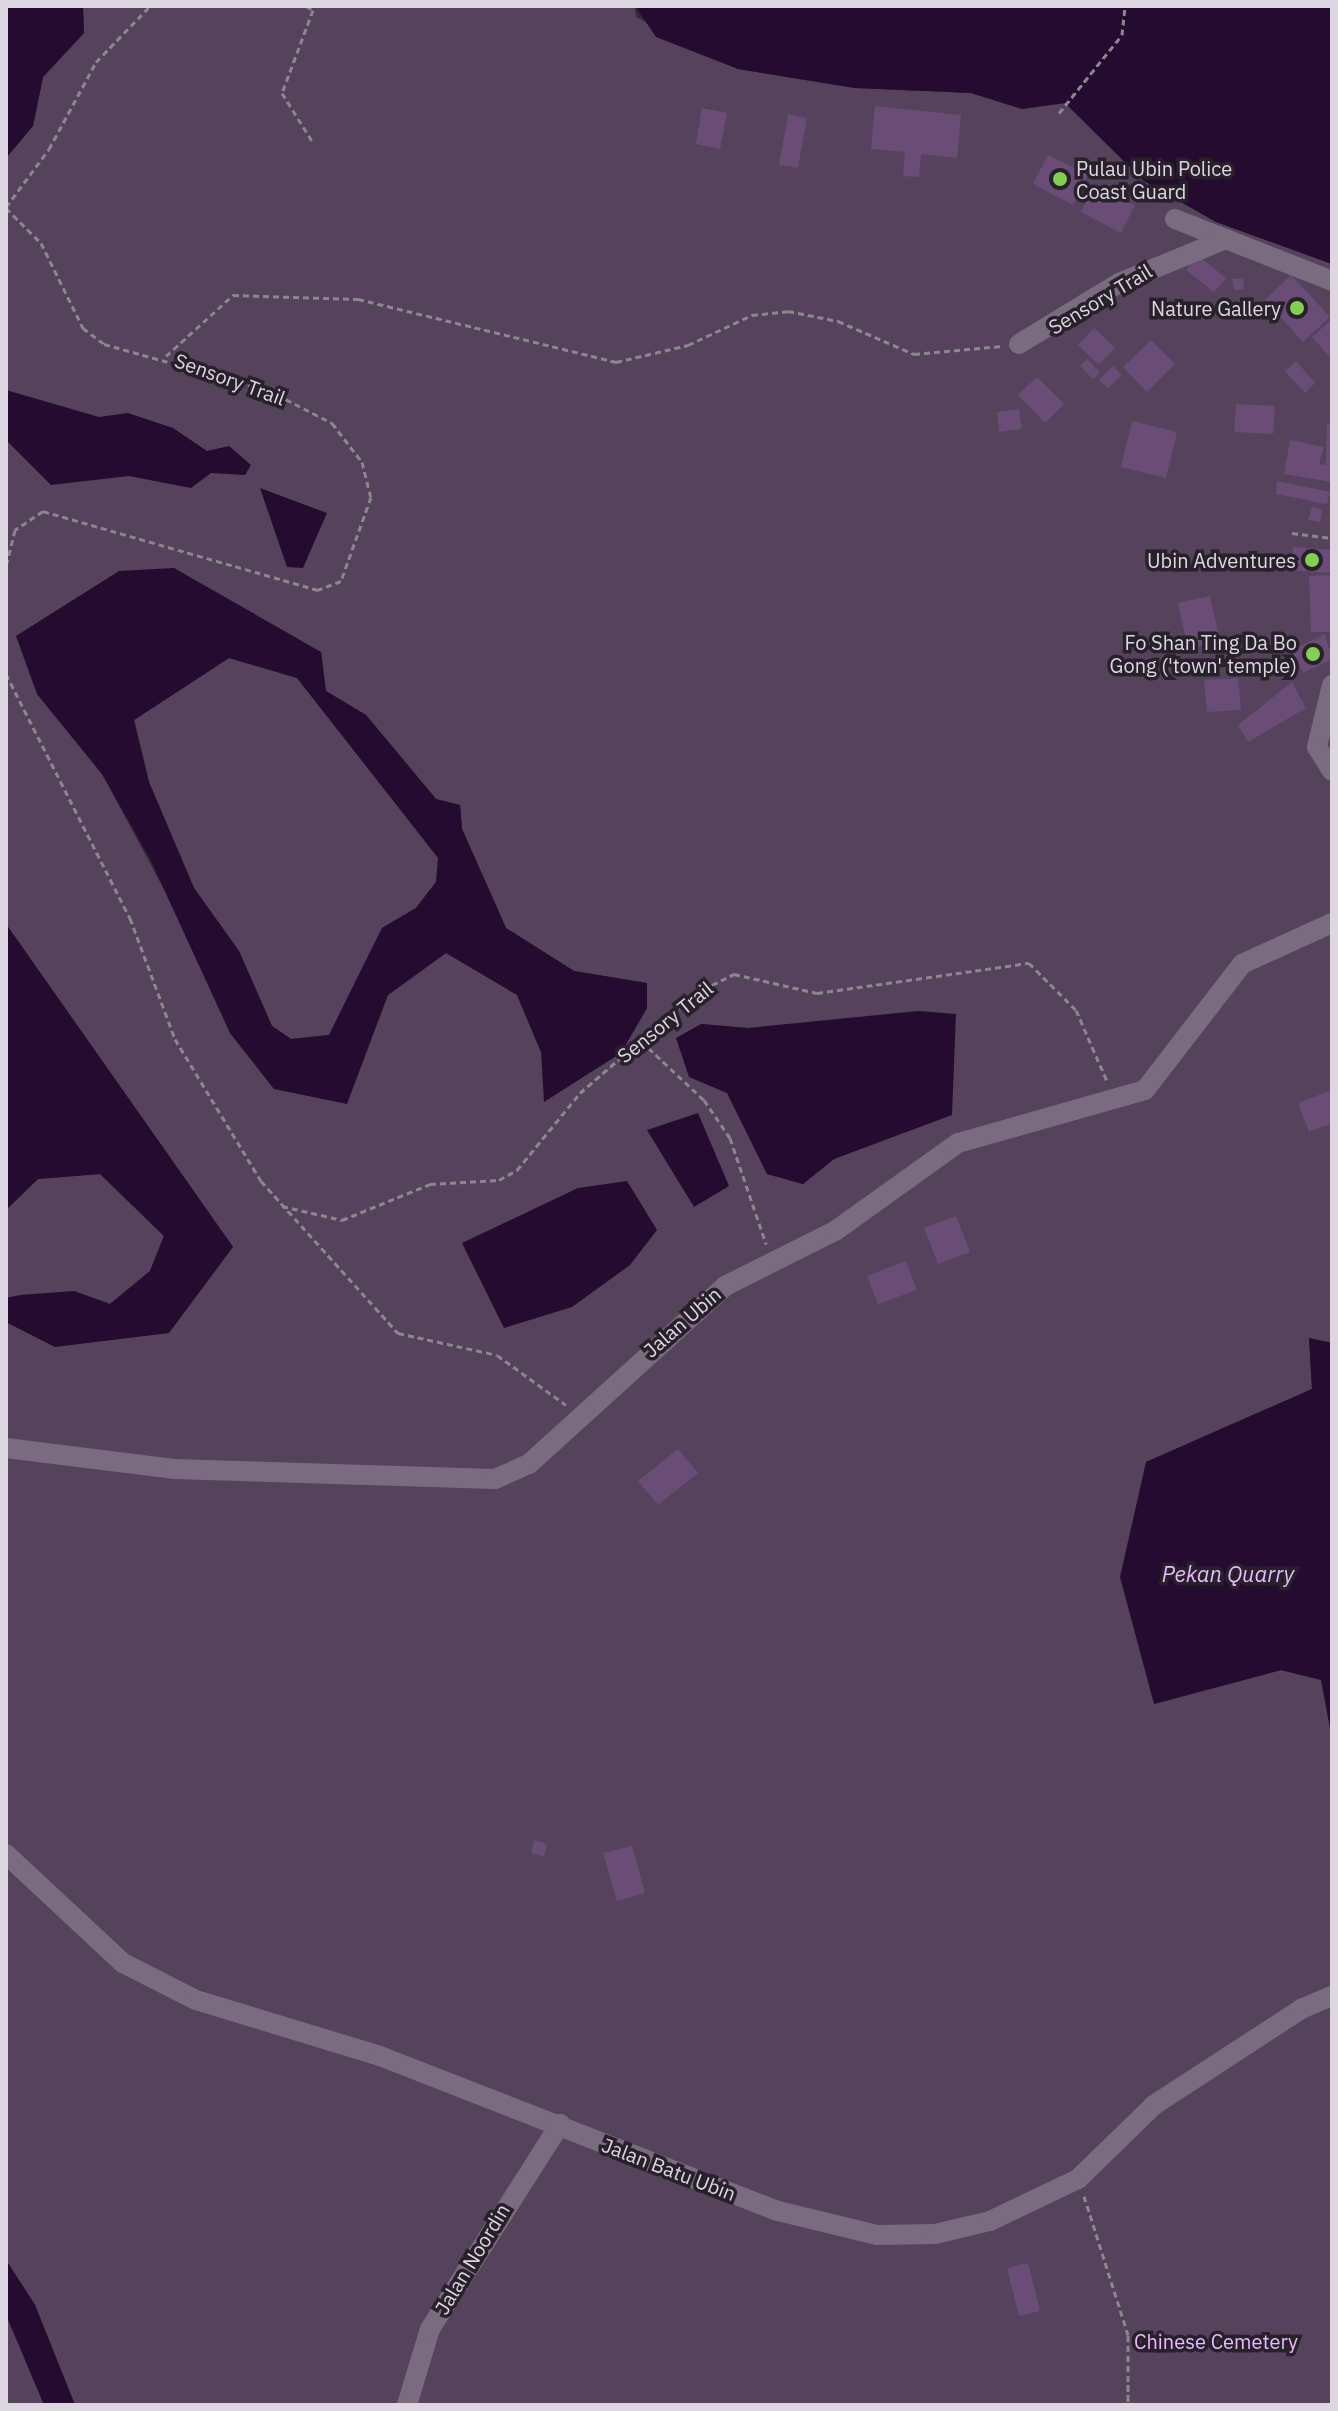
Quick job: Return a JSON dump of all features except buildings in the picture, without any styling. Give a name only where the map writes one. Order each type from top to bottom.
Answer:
[{"type":"street","points":[[1175,219],[1332,281]]},
{"type":"street","name":"Sensory Trail","points":[[1019,344],[1119,283],[1226,239]]},
{"type":"street","points":[[1332,685],[1317,747],[1332,771]]},
{"type":"street","name":"Jalan Ubin","points":[[6,1448],[174,1469],[453,1482],[495,1479],[529,1464],[580,1419],[680,1319],[770,1263],[835,1231],[958,1143],[1116,1102],[1167,1070],[1210,999],[1242,964],[1332,923]]},
{"type":"street","name":"Jalan Batu Ubin","points":[[6,1854],[123,1963],[196,2000],[380,2056],[774,2210],[877,2235],[935,2234],[990,2221],[1078,2179],[1154,2105],[1301,2009],[1332,1996]]},
{"type":"street","name":"Jalan Noordin","points":[[407,2405],[430,2329],[560,2124]]},
{"type":"path","points":[[6,208],[49,149],[96,62],[150,6]]},
{"type":"path","points":[[306,6],[313,10],[282,93],[314,144]]},
{"type":"path","points":[[1059,113],[1122,35],[1125,6]]},
{"type":"path","name":"Sensory Trail","points":[[6,208],[41,243],[83,328],[104,344],[166,356],[268,390],[332,423],[362,462],[371,497],[341,581],[318,590],[279,583],[43,511],[15,530],[6,567]]},
{"type":"path","points":[[166,356],[233,295],[358,299],[616,362],[688,345],[752,315],[788,311],[838,321],[914,354],[1019,344]]},
{"type":"path","points":[[1292,533],[1332,538]]},
{"type":"path","points":[[6,674],[130,918],[175,1039],[282,1206],[398,1333],[497,1355],[529,1371],[580,1419]]},
{"type":"path","name":"Sensory Trail","points":[[282,1206],[342,1220],[430,1184],[499,1180],[517,1170],[580,1093],[713,981],[734,974],[817,993],[1029,963],[1076,1010],[1116,1102]]},
{"type":"path","points":[[641,1041],[704,1100],[730,1138],[770,1263]]},
{"type":"path","points":[[1078,2179],[1128,2335],[1128,2405]]},
{"type":"green space","name":"Chinese Cemetery","points":[[83,6],[635,6],[636,17],[738,69],[855,88],[971,93],[1022,109],[1065,103],[1144,181],[1216,222],[1332,264],[1332,1343],[1309,1338],[1312,1389],[1146,1462],[1154,1704],[1281,1670],[1322,1680],[1332,1739],[1332,2405],[75,2405],[35,2305],[6,2260],[6,1322],[55,1347],[233,1247],[6,924],[6,158],[33,126],[43,77],[84,33]],"holes":[[[286,636],[321,652],[326,691],[366,715],[436,799],[460,805],[462,829],[506,928],[574,971],[647,983],[647,1008],[621,1053],[541,1052],[517,995],[446,953],[388,995],[367,1046],[274,1089],[230,1033],[196,949],[102,774],[37,694]],[[701,1024],[748,1028],[952,1114],[834,1159],[803,1184],[767,1174]]]},
{"type":"green space","points":[[229,658],[297,678],[439,858],[436,882],[416,908],[382,928],[329,1035],[291,1039],[272,1026],[239,951],[194,888],[149,782],[134,720]]},
{"type":"green space","points":[[100,1174],[164,1236],[150,1271],[110,1304],[74,1291],[6,1298],[6,1210],[38,1179]]},
{"type":"green space","points":[[6,2315],[14,2326],[44,2405],[6,2405]]},
{"type":"water","points":[[6,6],[83,6],[84,33],[43,77],[33,126],[6,158]]},
{"type":"water","points":[[635,6],[1332,6],[1332,264],[1216,222],[1144,181],[1065,103],[1022,109],[971,93],[855,88],[738,69],[656,37]]},
{"type":"water","points":[[6,390],[99,417],[128,413],[173,428],[207,451],[229,446],[251,465],[245,475],[211,473],[191,488],[129,476],[51,485],[6,440]]},
{"type":"water","points":[[260,488],[327,513],[303,568],[287,567]]},
{"type":"water","points":[[174,568],[321,652],[326,691],[366,715],[436,799],[460,805],[462,829],[506,928],[574,971],[647,983],[647,1008],[621,1053],[544,1102],[541,1052],[517,995],[446,953],[388,995],[347,1104],[274,1089],[230,1033],[150,859],[102,774],[37,694],[16,636],[119,571]],"holes":[[[229,658],[297,678],[438,858],[436,882],[416,908],[382,928],[329,1035],[291,1039],[272,1026],[239,951],[194,888],[149,782],[134,720]]]},
{"type":"water","points":[[6,924],[233,1247],[169,1333],[55,1347],[6,1322],[6,1298],[20,1295],[74,1291],[110,1304],[150,1271],[164,1236],[100,1174],[38,1179],[6,1210]]},
{"type":"water","points":[[918,1011],[956,1014],[952,1115],[834,1159],[803,1184],[767,1174],[727,1093],[689,1077],[676,1038],[701,1024],[748,1028]]},
{"type":"water","points":[[698,1113],[729,1186],[694,1207],[647,1130]]},
{"type":"water","points":[[627,1181],[657,1230],[630,1265],[572,1307],[504,1328],[462,1243],[578,1188]]},
{"type":"water","name":"Pekan Quarry","points":[[1309,1338],[1332,1343],[1332,1739],[1321,1680],[1281,1670],[1154,1704],[1120,1577],[1146,1462],[1312,1389]]},
{"type":"water","points":[[6,2260],[35,2305],[75,2405],[44,2405],[6,2315]]},
{"type":"place","name":"Pulau Ubin Police Coast Guard","points":[[1060,179]]},
{"type":"place","name":"Nature Gallery","points":[[1297,308]]},
{"type":"place","name":"Ubin Adventures","points":[[1312,560]]},
{"type":"place","name":"Fo Shan Ting Da Bo Gong ('town' temple)","points":[[1313,654]]}]
